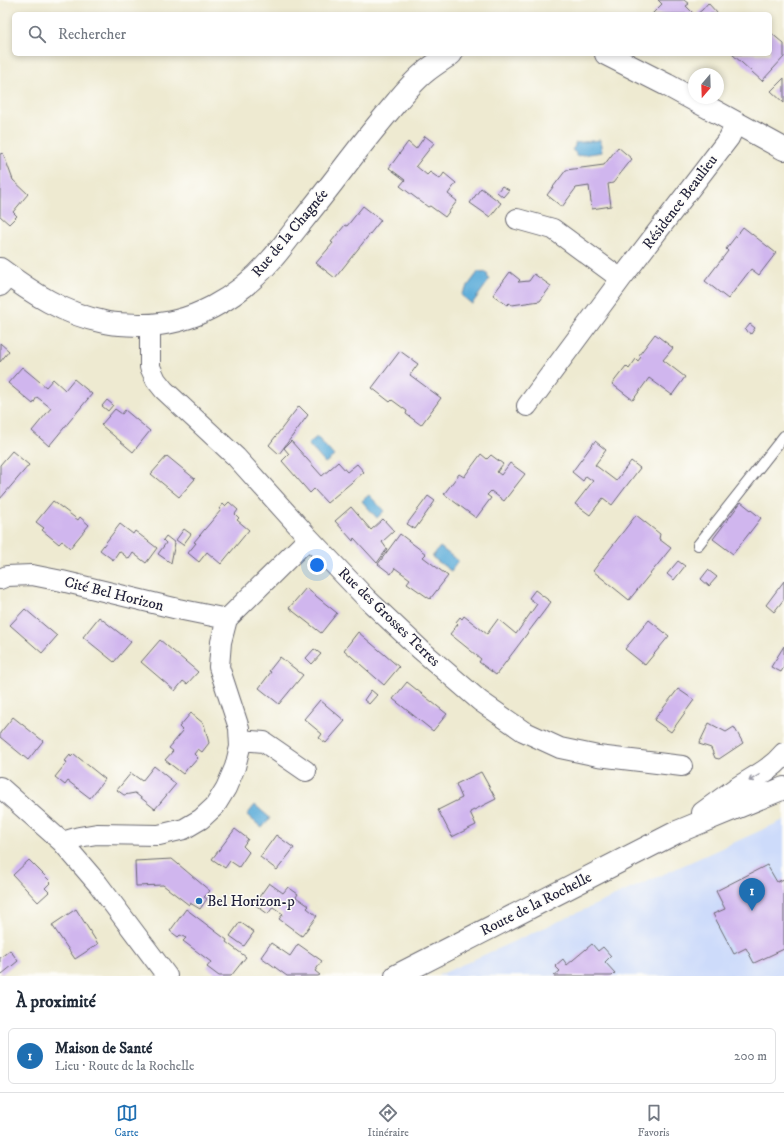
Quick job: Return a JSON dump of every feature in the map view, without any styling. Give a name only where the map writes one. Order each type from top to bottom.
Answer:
[{"type":"street","name":"Rue de la Chagnée","points":[[3,277],[60,308],[82,317],[105,322],[150,325],[162,324],[182,320],[216,306],[254,278],[271,260],[339,175],[371,131],[407,89],[424,72],[448,56]]},
{"type":"street","points":[[610,56],[667,85],[784,149]]},
{"type":"street","name":"Résidence Beaulieu","points":[[527,406],[621,279],[729,138],[736,123]]},
{"type":"street","points":[[517,219],[553,229],[621,279]]},
{"type":"street","name":"Rue des Grosses Terres","points":[[150,325],[150,367],[156,380],[164,390],[236,456],[309,538],[366,598],[421,650],[480,701],[523,731],[560,748],[598,756],[682,766]]},
{"type":"street","points":[[62,842],[97,834],[159,835],[184,828],[201,819],[215,806],[226,788],[235,768],[240,747],[239,728],[219,667],[221,642],[227,619],[309,538]]},
{"type":"street","name":"Cité Bel Horizon","points":[[0,578],[7,576],[32,575],[227,619]]},
{"type":"street","points":[[240,740],[264,742],[306,771]]},
{"type":"street","name":"Route de la Rochelle","points":[[677,832],[737,788],[767,770],[779,761],[784,754]]},
{"type":"street","points":[[0,787],[62,842],[98,884],[167,976]]},
{"type":"street","name":"Route de la Rochelle","points":[[396,976],[677,832],[784,788]]},
{"type":"lane","points":[[698,545],[784,436]]},
{"type":"shaded area","points":[[784,820],[784,976],[437,976]]},
{"type":"water","points":[[600,140],[602,152],[576,156],[576,153],[572,150],[575,143]]},
{"type":"water","points":[[479,271],[481,273],[485,272],[488,275],[487,277],[490,279],[472,304],[461,295]]},
{"type":"water","points":[[317,437],[334,456],[325,463],[308,444]]},
{"type":"water","points":[[369,495],[384,511],[377,518],[362,501]]},
{"type":"water","points":[[440,547],[458,561],[451,571],[432,557]]},
{"type":"water","points":[[255,805],[270,818],[262,828],[247,815]]},
{"type":"building","points":[[658,0],[684,0],[689,4],[686,6],[692,12],[654,12],[662,4]]},
{"type":"building","points":[[708,3],[716,12],[700,12]]},
{"type":"building","points":[[772,34],[784,44],[784,57],[762,81],[734,56],[772,56]]},
{"type":"building","points":[[784,78],[784,103],[771,91]]},
{"type":"building","points":[[425,136],[434,143],[416,166],[427,175],[430,172],[440,179],[444,173],[456,183],[448,194],[457,201],[445,217],[430,206],[428,207],[400,186],[405,180],[389,168],[408,142],[416,149]]},
{"type":"building","points":[[618,147],[632,159],[613,183],[608,184],[611,206],[592,209],[589,186],[576,188],[562,207],[547,195],[566,170],[604,165]]},
{"type":"building","points":[[3,153],[13,180],[28,194],[13,212],[17,216],[9,224],[0,216],[0,154]]},
{"type":"building","points":[[502,186],[509,190],[503,197],[497,192]]},
{"type":"building","points":[[481,188],[501,203],[490,217],[470,203]]},
{"type":"building","points":[[363,206],[381,220],[335,278],[316,263],[333,243],[331,242],[345,225],[347,226]]},
{"type":"building","points":[[743,227],[776,253],[759,275],[751,269],[728,299],[705,281],[728,251],[726,249]]},
{"type":"building","points":[[510,272],[520,280],[518,282],[529,281],[534,274],[551,286],[540,301],[512,305],[509,303],[507,305],[493,295]]},
{"type":"building","points":[[750,324],[755,328],[751,334],[745,330]]},
{"type":"building","points":[[655,334],[673,348],[663,360],[685,377],[672,395],[649,378],[633,400],[612,384],[626,366],[629,369],[636,359],[638,361],[641,357],[639,355]]},
{"type":"building","points":[[0,343],[9,351],[0,362]]},
{"type":"building","points":[[400,351],[418,364],[410,375],[441,398],[421,425],[406,414],[407,411],[392,400],[390,402],[372,388]]},
{"type":"building","points":[[22,367],[46,387],[53,379],[65,390],[74,379],[92,394],[49,446],[32,431],[51,408],[37,397],[33,404],[8,383]]},
{"type":"building","points":[[107,400],[113,405],[108,411],[102,406]]},
{"type":"building","points":[[299,406],[308,415],[279,454],[269,445]]},
{"type":"building","points":[[115,409],[122,414],[125,410],[150,431],[133,452],[101,425]]},
{"type":"building","points":[[291,441],[322,476],[338,462],[347,472],[357,464],[364,472],[327,503],[314,489],[310,493],[282,461],[289,454],[284,448]]},
{"type":"building","points":[[595,441],[606,450],[595,465],[616,481],[631,461],[640,468],[612,505],[603,498],[590,515],[575,504],[593,481],[586,476],[583,481],[572,472]]},
{"type":"building","points":[[12,451],[29,465],[0,499],[0,465]]},
{"type":"building","points":[[481,454],[487,459],[491,455],[503,464],[497,472],[501,475],[510,463],[525,474],[504,501],[491,491],[487,495],[491,498],[476,518],[444,494],[459,474],[464,477]]},
{"type":"building","points":[[167,456],[195,479],[179,497],[151,474]]},
{"type":"building","points":[[428,496],[435,501],[415,529],[407,524]]},
{"type":"building","points":[[53,501],[78,520],[80,517],[89,525],[70,548],[62,541],[59,544],[42,530],[44,528],[36,522]]},
{"type":"building","points":[[229,502],[238,510],[235,514],[239,518],[237,520],[249,530],[221,564],[207,552],[199,562],[188,553],[196,543],[194,542],[221,510],[219,509],[223,504],[225,506]]},
{"type":"building","points":[[741,502],[761,518],[733,554],[713,539]]},
{"type":"building","points":[[351,507],[371,530],[383,519],[394,531],[382,542],[387,549],[377,563],[354,538],[353,541],[335,521]]},
{"type":"building","points":[[636,515],[660,534],[659,539],[671,548],[629,600],[593,571]]},
{"type":"building","points":[[120,524],[133,534],[135,531],[157,548],[146,563],[133,553],[129,559],[119,551],[113,560],[100,550]]},
{"type":"building","points":[[184,529],[191,534],[183,545],[176,540]]},
{"type":"building","points":[[400,534],[426,554],[423,557],[448,576],[430,599],[407,583],[410,579],[395,568],[391,574],[378,564]]},
{"type":"building","points":[[166,536],[175,543],[171,563],[158,554],[166,543],[163,540]]},
{"type":"building","points":[[678,561],[685,566],[674,580],[667,574]]},
{"type":"building","points":[[708,570],[717,577],[709,586],[701,579]]},
{"type":"building","points":[[784,581],[784,599],[774,612],[766,605]]},
{"type":"building","points":[[306,588],[337,613],[321,633],[289,608]]},
{"type":"building","points":[[535,590],[551,602],[496,675],[479,662],[481,659],[450,634],[458,624],[456,622],[460,617],[462,619],[464,616],[487,634],[498,619],[516,634],[537,604],[529,598]]},
{"type":"building","points":[[25,609],[57,636],[42,653],[10,625]]},
{"type":"building","points":[[99,617],[131,642],[114,662],[83,637]]},
{"type":"building","points":[[649,620],[669,636],[645,665],[625,649]]},
{"type":"building","points":[[358,632],[399,667],[384,685],[344,650]]},
{"type":"building","points":[[160,640],[198,672],[187,684],[183,681],[175,691],[141,662]]},
{"type":"building","points":[[784,646],[784,667],[781,672],[771,667]]},
{"type":"building","points":[[314,649],[321,654],[312,664],[306,658]]},
{"type":"building","points":[[280,657],[303,675],[279,704],[259,688],[271,672],[269,671]]},
{"type":"building","points":[[407,682],[447,714],[433,731],[393,699]]},
{"type":"building","points":[[678,689],[694,700],[671,732],[654,720]]},
{"type":"building","points":[[371,690],[377,695],[369,704],[364,700]]},
{"type":"building","points":[[320,700],[345,721],[326,743],[319,738],[322,734],[304,719]]},
{"type":"building","points":[[191,713],[204,724],[209,743],[202,752],[198,749],[194,754],[198,758],[183,774],[165,760],[173,751],[169,748],[183,731],[179,727]]},
{"type":"building","points":[[13,717],[43,741],[28,760],[0,737],[0,733]]},
{"type":"building","points":[[709,723],[726,732],[734,727],[743,743],[719,759],[715,758],[711,748],[699,744]]},
{"type":"building","points":[[74,754],[105,779],[90,798],[68,781],[65,785],[55,777],[67,762],[65,761],[70,755],[71,757]]},
{"type":"building","points":[[154,766],[176,784],[155,809],[135,793],[124,795],[117,790],[131,773],[142,781]]},
{"type":"building","points":[[481,772],[496,799],[470,812],[476,825],[452,837],[438,810],[462,798],[456,784]]},
{"type":"building","points":[[235,829],[248,839],[243,846],[249,852],[239,867],[230,861],[225,868],[212,859]]},
{"type":"building","points":[[276,835],[294,848],[277,870],[260,857]]},
{"type":"building","points":[[172,859],[210,891],[204,897],[207,899],[200,909],[190,903],[189,905],[163,885],[136,886],[135,861]]},
{"type":"building","points":[[29,860],[51,882],[45,888],[49,892],[38,902],[13,875]]},
{"type":"building","points":[[767,865],[777,882],[784,879],[784,949],[754,963],[746,948],[734,954],[713,914],[725,909],[716,891]]},
{"type":"building","points":[[269,883],[283,893],[288,887],[298,894],[296,897],[309,906],[307,908],[317,916],[302,936],[279,919],[283,914],[273,907],[268,914],[254,904]]},
{"type":"building","points":[[76,909],[98,944],[75,959],[52,925]]},
{"type":"building","points":[[186,909],[227,940],[226,942],[246,957],[231,976],[219,976],[207,967],[211,962],[183,941],[186,938],[180,935],[178,937],[170,931]]},
{"type":"building","points":[[240,922],[254,932],[244,946],[230,936]]},
{"type":"building","points":[[271,943],[290,956],[298,944],[322,961],[315,971],[320,975],[287,976],[261,957]]},
{"type":"building","points":[[592,944],[598,951],[603,947],[611,956],[605,962],[615,973],[612,976],[554,976],[560,971],[555,966],[563,959],[567,965]]},
{"type":"building","points":[[10,950],[18,961],[2,974],[0,972],[0,958]]},
{"type":"place","name":"Bel Horizon-p","points":[[199,901]]},
{"type":"place","name":"Maison de Santé","points":[[752,911]]}]
